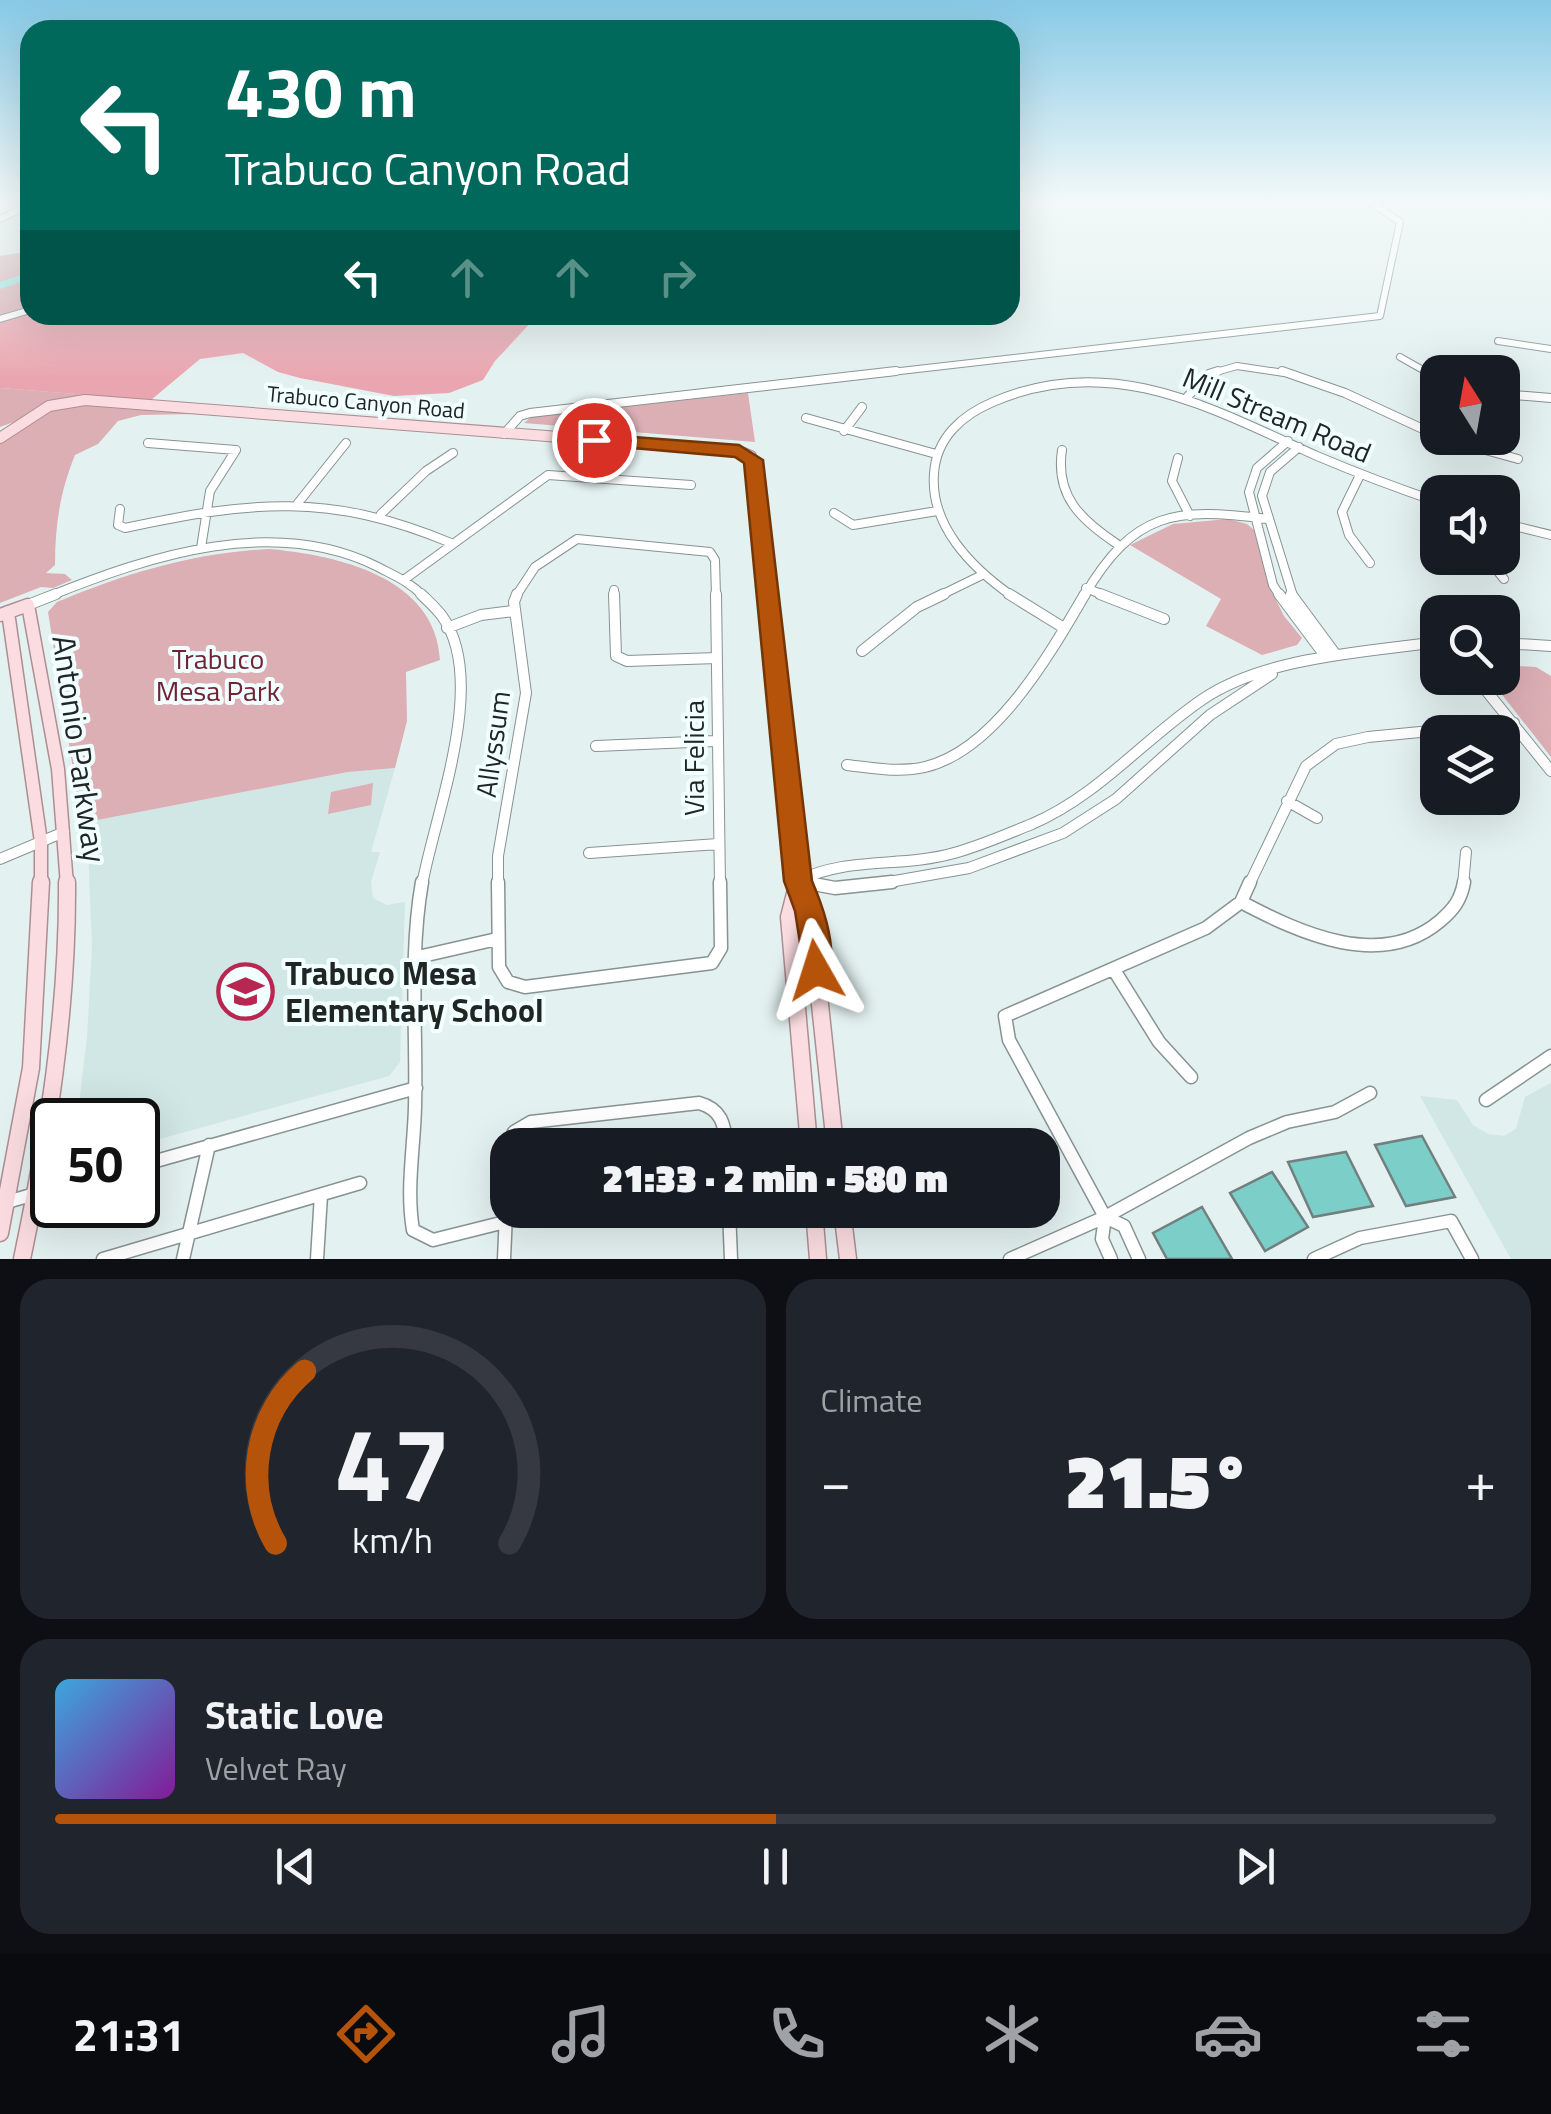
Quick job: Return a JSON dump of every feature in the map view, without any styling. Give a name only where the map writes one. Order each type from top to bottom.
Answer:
[{"type":"main road","name":"Trabuco Canyon Road","points":[[0,438],[49,406],[85,400],[739,451],[754,460],[798,881]]},
{"type":"main road","points":[[4,614],[28,605]]},
{"type":"main road","name":"Antonio Parkway","points":[[28,605],[64,832],[67,903],[53,1098]]},
{"type":"main road","name":"Antonio Parkway","points":[[0,1233],[31,1068],[39,986],[41,842],[4,614]]},
{"type":"main road","points":[[798,881],[789,917],[808,1128]]},
{"type":"main road","points":[[798,881],[810,911],[833,1128]]},
{"type":"main road","name":"Antonio Parkway","points":[[22,1259],[32,1228]]},
{"type":"main road","points":[[815,1228],[818,1259]]},
{"type":"main road","points":[[844,1228],[848,1259]]},
{"type":"street","points":[[504,434],[520,416],[530,413],[1380,316],[1390,260]]},
{"type":"street","points":[[1498,341],[1551,349]]},
{"type":"street","points":[[1400,356],[1420,368]]},
{"type":"street","points":[[1188,396],[1196,381],[1222,369],[1248,366],[1282,370],[1315,380],[1420,428]]},
{"type":"street","name":"Mill Stream Road","points":[[936,454],[964,416],[1024,389],[1092,382],[1136,385],[1188,396],[1360,475],[1420,496]]},
{"type":"street","points":[[1520,395],[1551,398]]},
{"type":"street","points":[[844,431],[862,407]]},
{"type":"street","points":[[806,418],[936,454],[937,512],[982,575],[1018,602],[1064,628]]},
{"type":"street","points":[[1288,442],[1257,468],[1249,492],[1274,585],[1299,626],[1331,656]]},
{"type":"street","points":[[148,443],[236,450],[210,491],[200,548]]},
{"type":"street","points":[[298,502],[346,443]]},
{"type":"street","points":[[1299,447],[1270,472],[1262,496],[1288,590],[1331,656]]},
{"type":"street","points":[[1062,450],[1059,462],[1066,500],[1080,520],[1118,544]]},
{"type":"street","points":[[382,514],[426,470],[453,453]]},
{"type":"street","points":[[1504,455],[1518,459]]},
{"type":"street","points":[[1178,458],[1170,483],[1190,516]]},
{"type":"street","points":[[404,579],[552,474],[692,485]]},
{"type":"street","points":[[1360,475],[1342,512],[1349,535],[1370,563]]},
{"type":"street","points":[[120,509],[118,525],[125,528],[208,510],[298,502],[382,514],[451,543]]},
{"type":"street","points":[[834,512],[852,525],[937,512]]},
{"type":"street","points":[[846,765],[895,771],[938,763],[978,735],[1029,686],[1086,588],[1118,544],[1144,526],[1190,516],[1267,520]]},
{"type":"street","points":[[1520,527],[1551,535]]},
{"type":"street","name":"Via Felicia","points":[[508,982],[525,988],[712,963],[721,948],[715,560],[710,552],[577,539],[550,554],[524,578],[513,611]]},
{"type":"street","points":[[28,605],[128,567],[200,548],[270,542],[308,545],[364,559],[404,579],[428,601],[447,628],[461,668],[462,719],[422,879],[408,1212],[413,1230],[433,1240],[490,1226]]},
{"type":"street","points":[[862,651],[917,606],[982,575]]},
{"type":"street","points":[[1501,575],[1504,579]]},
{"type":"street","points":[[1086,588],[1164,619]]},
{"type":"street","points":[[614,590],[616,656],[628,661],[717,658]]},
{"type":"street","points":[[447,628],[481,615],[513,611]]},
{"type":"street","name":"Allyssum","points":[[508,982],[499,967],[498,856],[526,704],[513,611]]},
{"type":"street","points":[[798,881],[824,868],[952,854],[1036,822],[1101,784],[1203,699],[1237,680],[1331,656],[1420,644]]},
{"type":"street","points":[[1520,644],[1551,646]]},
{"type":"street","points":[[798,881],[825,890],[926,878],[988,863],[1037,845],[1086,820],[1126,790],[1206,718],[1274,672]]},
{"type":"street","points":[[1490,695],[1507,715]]},
{"type":"street","points":[[1520,731],[1551,770]]},
{"type":"street","points":[[1111,1259],[1102,1239],[1104,1217],[1010,1040],[1005,1016],[1206,928],[1241,902],[1306,766],[1336,744],[1420,732]]},
{"type":"street","points":[[596,746],[716,741]]},
{"type":"street","points":[[1287,801],[1316,818]]},
{"type":"street","points":[[0,859],[64,832]]},
{"type":"street","points":[[589,853],[718,844]]},
{"type":"street","points":[[1241,902],[1284,926],[1357,945],[1398,944],[1436,928],[1460,900],[1466,852]]},
{"type":"street","points":[[418,957],[497,940]]},
{"type":"street","points":[[1114,970],[1158,1042],[1192,1077]]},
{"type":"street","points":[[1486,1100],[1551,1056]]},
{"type":"street","points":[[160,1160],[416,1088]]},
{"type":"street","points":[[1010,1259],[1104,1217],[1249,1138],[1286,1122],[1334,1112],[1370,1092]]},
{"type":"street","points":[[521,1128],[550,1120],[699,1103],[716,1108],[726,1128]]},
{"type":"street","points":[[183,1259],[210,1145]]},
{"type":"street","points":[[102,1259],[360,1183]]},
{"type":"street","points":[[4,1203],[30,1196]]},
{"type":"street","points":[[317,1259],[320,1196]]},
{"type":"street","points":[[1104,1217],[1124,1226],[1139,1259]]},
{"type":"street","points":[[1314,1259],[1360,1238],[1451,1221],[1472,1259]]},
{"type":"street","points":[[504,1259],[505,1228]]},
{"type":"street","points":[[730,1228],[731,1259]]},
{"type":"shaded area","points":[[20,314],[20,325],[528,325],[483,380],[449,393],[394,396],[300,378],[278,372],[243,353],[200,359],[151,400],[0,388],[0,321]]},
{"type":"shaded area","name":"Trabuco Mesa Elementary School","points":[[395,768],[371,852],[380,852],[371,882],[373,898],[387,905],[405,902],[400,1062],[389,1076],[160,1139],[160,1098],[80,1098],[92,946],[87,822],[348,772]]},
{"type":"shaded area","points":[[1551,1083],[1551,1259],[1511,1259],[1420,1096],[1457,1100],[1473,1125],[1488,1134],[1504,1136],[1516,1129],[1525,1097]]},
{"type":"green space","points":[[0,260],[20,260],[20,310],[0,316]]},
{"type":"green space","points":[[0,388],[103,396],[80,398],[0,427]]},
{"type":"green space","points":[[748,393],[755,442],[524,423],[531,417]]},
{"type":"green space","points":[[76,404],[196,414],[141,415],[118,421],[98,444],[75,455],[59,509],[55,565],[46,573],[65,574],[72,580],[0,603],[0,442],[44,413]]},
{"type":"green space","points":[[1228,519],[1254,530],[1270,588],[1284,616],[1302,638],[1297,645],[1262,655],[1206,626],[1221,599],[1130,545],[1173,524]]},
{"type":"green space","name":"Trabuco Mesa Park","points":[[269,549],[352,565],[402,590],[421,608],[434,632],[440,660],[406,672],[407,721],[395,768],[348,772],[87,822],[79,807],[48,612],[57,602],[161,566]]},
{"type":"green space","points":[[1520,666],[1536,667],[1551,676],[1551,757],[1520,715],[1502,695],[1520,695]]},
{"type":"green space","points":[[373,783],[371,805],[328,814],[331,792]]},
{"type":"building","points":[[1422,1136],[1455,1197],[1406,1206],[1375,1145]]},
{"type":"building","points":[[1346,1152],[1373,1206],[1313,1217],[1288,1162]]},
{"type":"building","points":[[1272,1172],[1308,1227],[1265,1251],[1230,1193]]},
{"type":"building","points":[[1202,1207],[1232,1259],[1167,1259],[1153,1233]]},
{"type":"waterway","points":[[0,286],[20,279]]},
{"type":"place","name":"Trabuco Mesa Elementary School","points":[[246,992]]},
{"type":"route","points":[[594,440],[739,451],[754,460],[798,881],[810,911],[816,970]]}]
